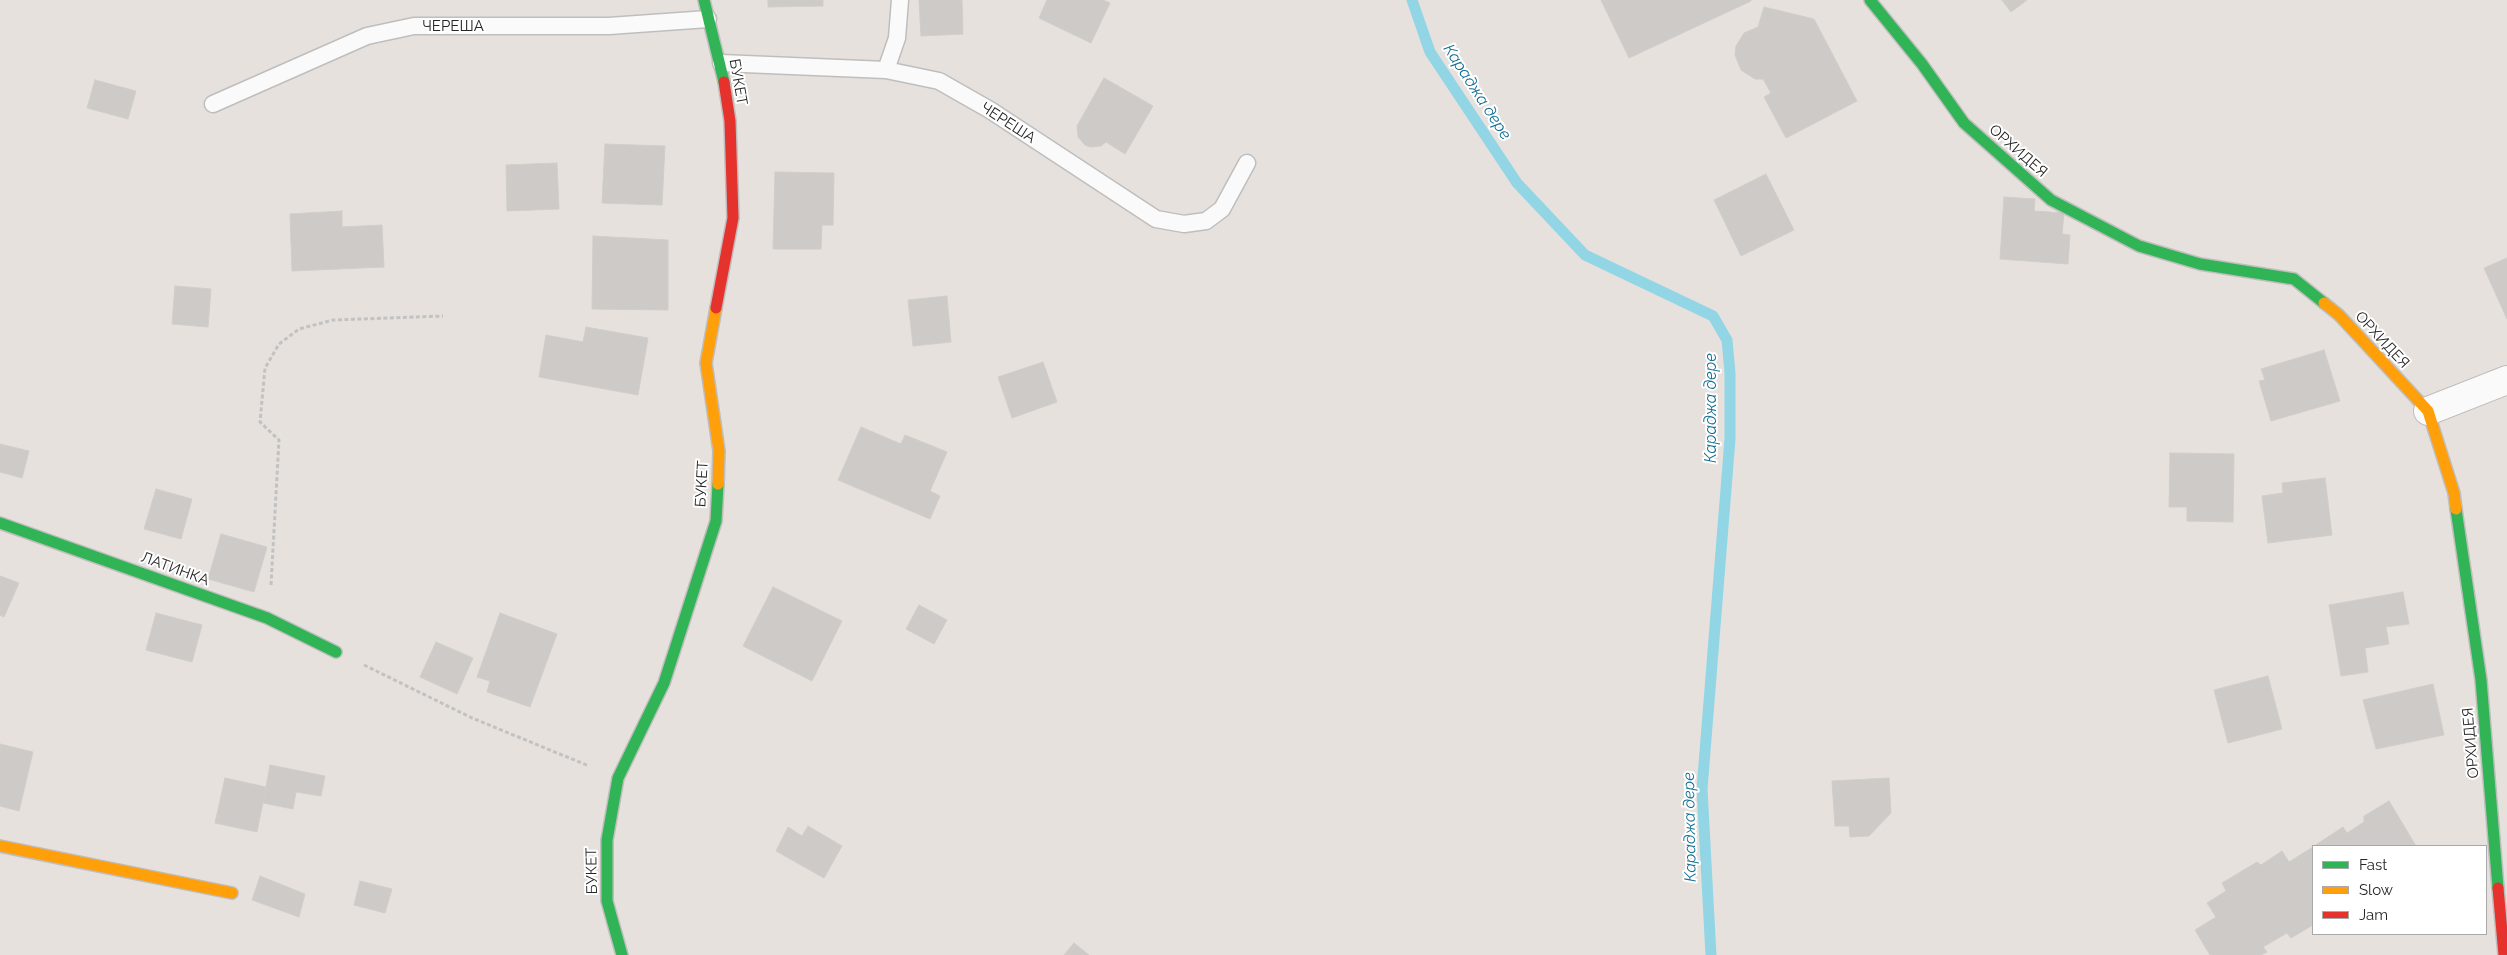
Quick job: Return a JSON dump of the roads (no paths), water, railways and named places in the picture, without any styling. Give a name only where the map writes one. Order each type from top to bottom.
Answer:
[{"type":"street","name":"БУКЕТ","points":[[622,955],[607,901],[607,840],[618,778],[664,683],[716,521],[719,451],[706,363],[734,218],[730,121],[721,63],[704,0]]},
{"type":"street","name":"ОРХИДЕЯ","points":[[1870,0],[1922,64],[1964,123],[2051,200],[2140,246],[2200,264],[2294,279],[2339,315],[2428,411],[2454,492],[2480,680],[2504,955]]},
{"type":"street","points":[[2428,411],[2507,380]]},
{"type":"street","name":"ЛАТИНКА","points":[[0,523],[267,618],[336,652]]},
{"type":"street","points":[[0,846],[232,893]]},
{"type":"lane","points":[[886,70],[898,38],[900,0]]},
{"type":"lane","name":"ЧЕРЕША","points":[[213,104],[367,36],[414,26],[609,26],[708,19]]},
{"type":"lane","name":"ЧЕРЕША","points":[[721,63],[886,70],[939,81],[982,105],[1156,220],[1184,224],[1206,222],[1222,209],[1247,163]]},
{"type":"waterway","name":"Караджа дере","points":[[1412,0],[1430,52],[1517,183],[1585,255],[1713,316],[1727,340],[1730,373],[1730,439],[1702,789],[1711,955]]}]
